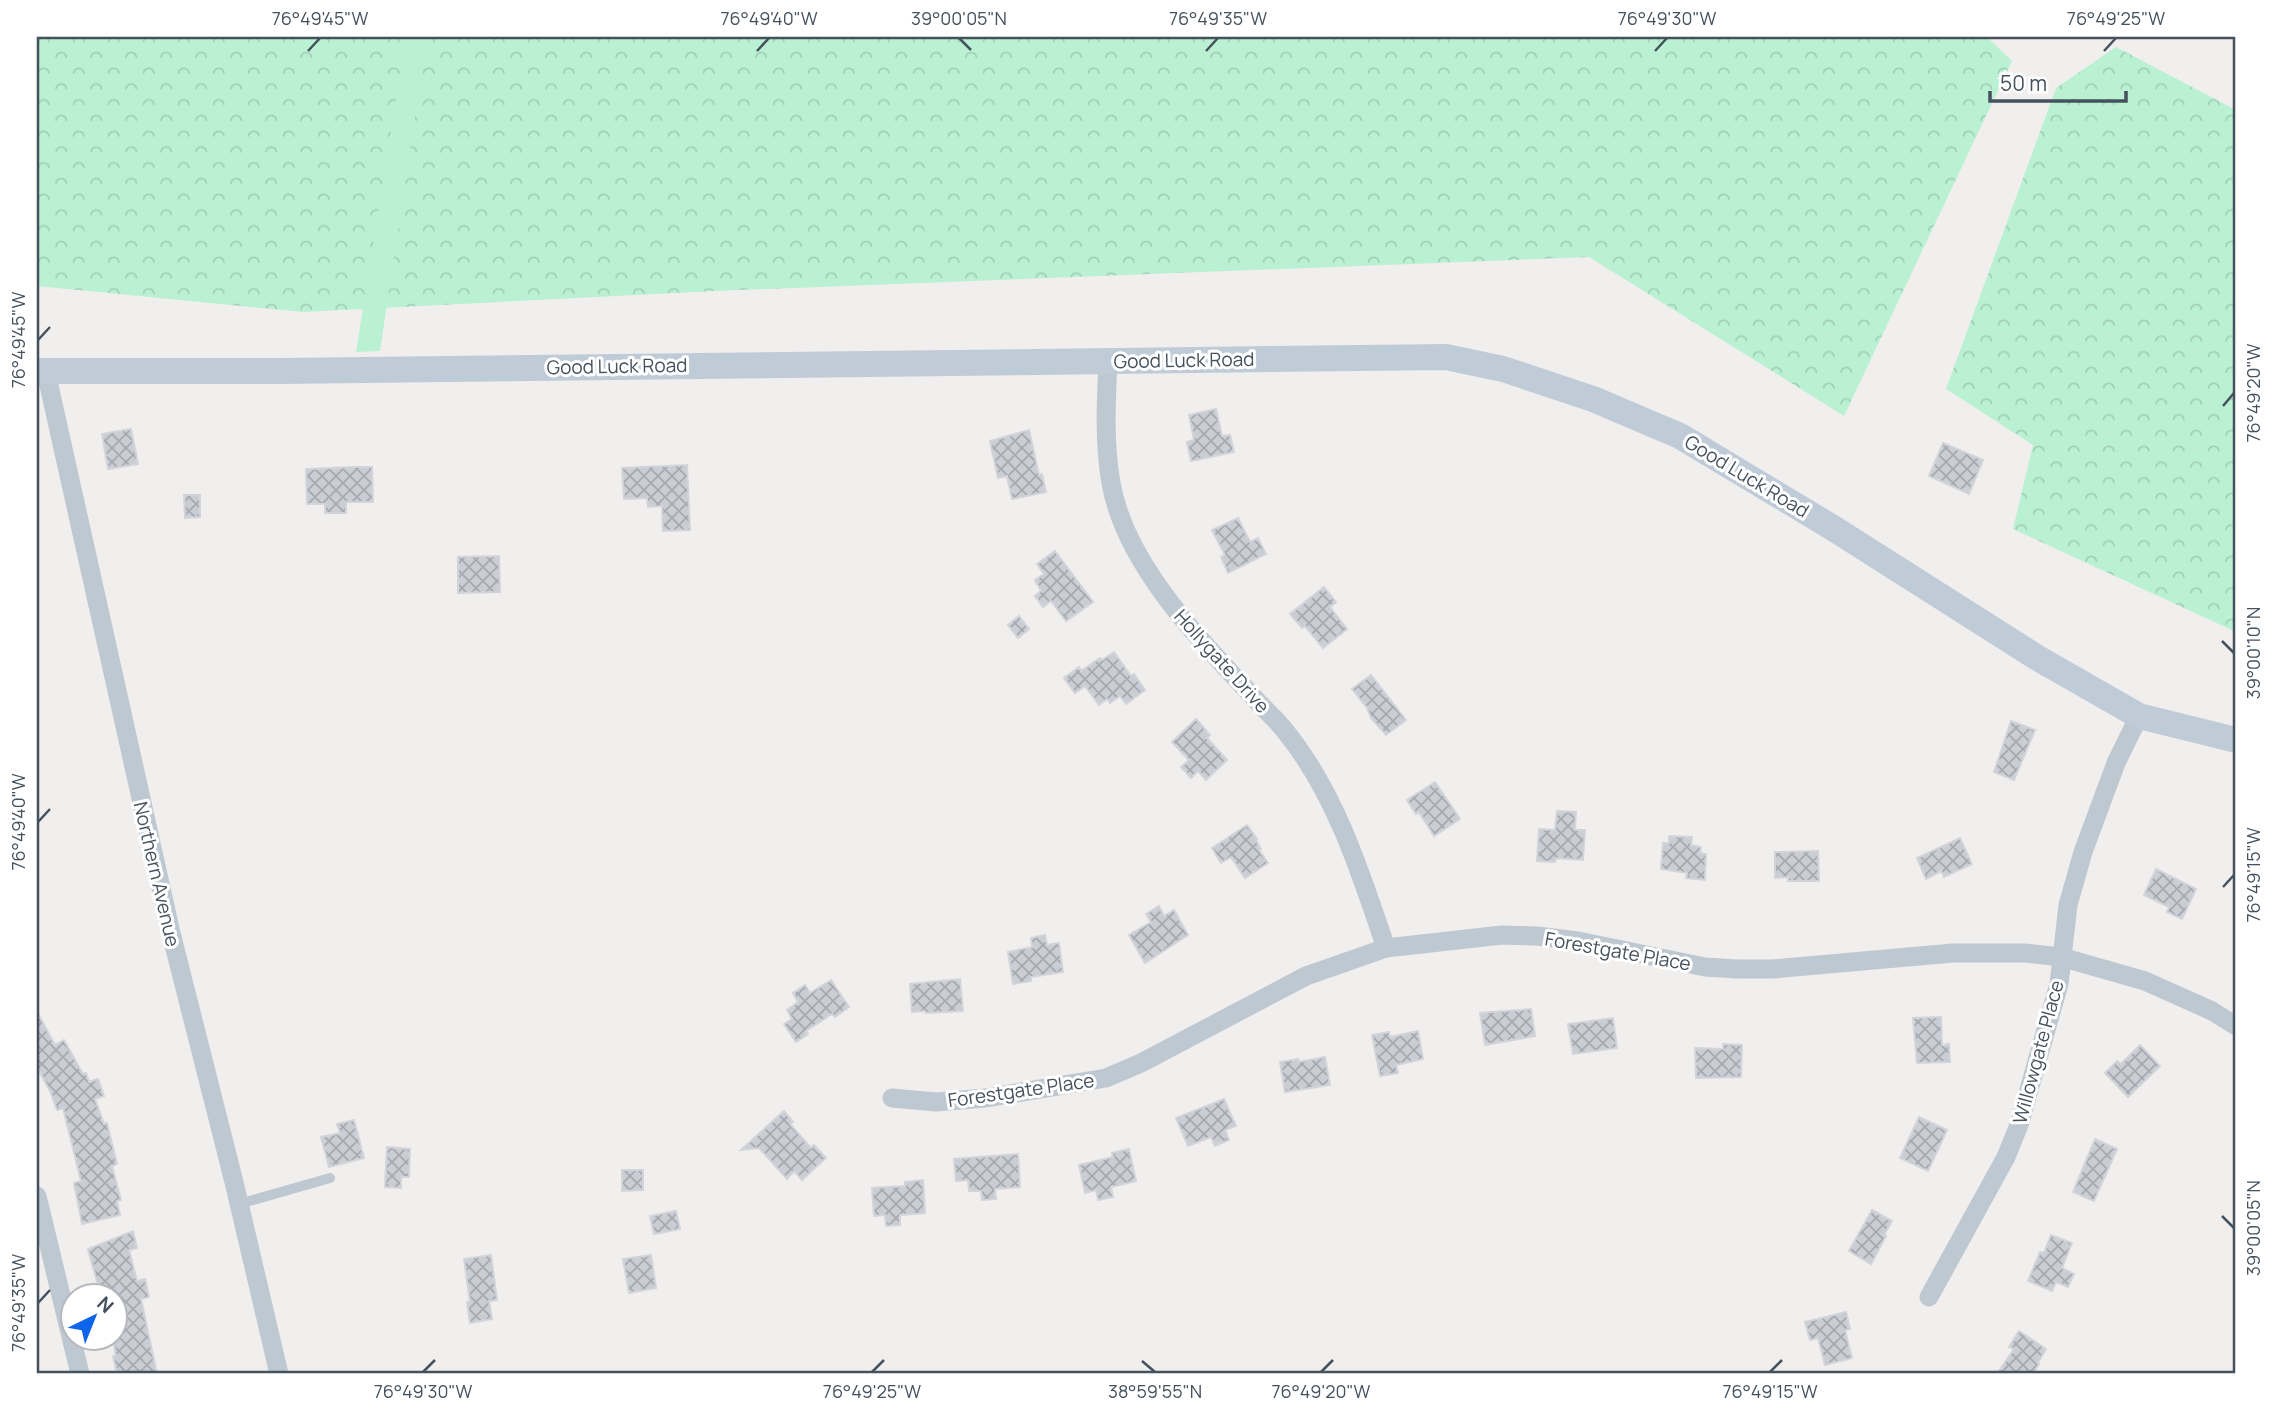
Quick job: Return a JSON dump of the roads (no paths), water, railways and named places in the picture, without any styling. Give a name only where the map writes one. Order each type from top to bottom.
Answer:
[{"type":"street","name":"Good Luck Road","points":[[41,371],[1446,357],[1503,369],[1593,399],[1680,436],[1920,582],[2036,657],[2139,716],[2236,740]]},
{"type":"street","name":"Hollygate Drive","points":[[1108,362],[1105,408],[1111,485],[1130,541],[1168,600],[1286,731],[1302,754],[1351,847],[1386,947]]},
{"type":"street","name":"Northern Avenue","points":[[41,371],[167,919],[279,1374]]},
{"type":"street","name":"Willowgate Place","points":[[1929,1297],[2006,1157],[2019,1125],[2059,984],[2068,905],[2083,852],[2116,762],[2139,716]]},
{"type":"street","name":"Forestgate Place","points":[[892,1098],[936,1102],[986,1098],[1106,1078],[1141,1063],[1306,976],[1386,947],[1502,935],[1578,941],[1705,967],[1737,969],[1773,969],[1953,953],[2025,953],[2061,957],[2145,981],[2212,1011],[2236,1026]]},
{"type":"street","points":[[37,1196],[80,1374]]},
{"type":"lane","points":[[239,1204],[330,1178]]}]
